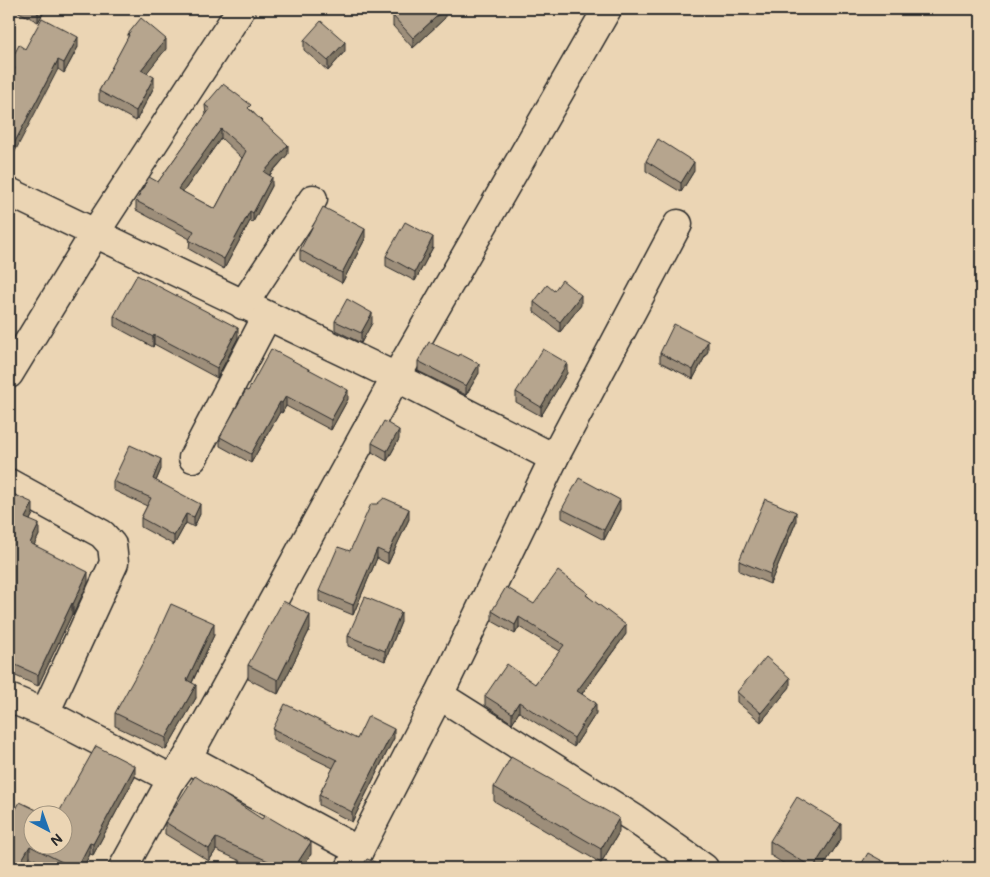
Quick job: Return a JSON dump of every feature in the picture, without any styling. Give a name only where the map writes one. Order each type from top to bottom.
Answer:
[{"type":"street","points":[[9,374],[95,233],[241,9]]},
{"type":"street","points":[[124,868],[396,377],[604,14]]},
{"type":"street","points":[[9,192],[396,377],[554,458]]},
{"type":"street","points":[[243,305],[314,199]]},
{"type":"street","points":[[9,698],[180,769],[355,860],[440,695],[554,458],[678,224]]},
{"type":"street","points":[[193,458],[267,316]]},
{"type":"street","points":[[9,483],[102,534],[112,545],[114,563],[45,713]]},
{"type":"street","points":[[440,695],[635,819],[704,868]]},
{"type":"building","points":[[31,9],[40,9],[38,13]]},
{"type":"building","points":[[401,9],[445,9],[413,38],[393,16]]},
{"type":"building","points":[[42,18],[78,37],[64,63],[58,60],[9,153],[9,80],[15,68],[9,64],[19,45],[25,49]]},
{"type":"building","points":[[141,18],[166,39],[141,70],[154,77],[136,111],[99,91],[128,34]]},
{"type":"building","points":[[321,21],[345,42],[328,61],[304,40]]},
{"type":"building","points":[[223,84],[251,105],[248,108],[288,145],[264,172],[272,177],[253,213],[250,211],[224,259],[189,240],[194,231],[136,201],[149,177],[158,182],[210,109],[205,105]],"holes":[[[221,129],[246,151],[215,209],[178,189]]]},
{"type":"building","points":[[658,139],[694,162],[681,183],[646,161]]},
{"type":"building","points":[[323,207],[365,229],[342,273],[300,250]]},
{"type":"building","points":[[405,222],[433,237],[415,272],[386,256]]},
{"type":"building","points":[[137,275],[238,328],[217,368],[114,316]]},
{"type":"building","points":[[562,280],[581,295],[560,322],[534,302],[547,285],[554,291]]},
{"type":"building","points":[[347,299],[372,313],[361,333],[335,321]]},
{"type":"building","points":[[674,324],[708,341],[693,370],[660,353]]},
{"type":"building","points":[[429,342],[459,356],[460,354],[479,364],[466,386],[418,361]]},
{"type":"building","points":[[271,349],[348,390],[331,420],[286,396],[282,403],[280,402],[251,454],[220,437]]},
{"type":"building","points":[[543,349],[567,363],[541,407],[516,392]]},
{"type":"building","points":[[384,421],[399,430],[387,451],[372,443]]},
{"type":"building","points":[[130,445],[161,459],[153,479],[200,504],[194,517],[186,514],[174,536],[141,518],[151,498],[113,481]]},
{"type":"building","points":[[579,478],[620,500],[604,530],[562,509]]},
{"type":"building","points":[[9,492],[33,503],[25,518],[39,524],[30,543],[88,572],[38,675],[9,662]]},
{"type":"building","points":[[384,498],[409,509],[388,554],[377,549],[353,605],[319,591],[338,547],[350,551],[371,504],[377,504]]},
{"type":"building","points":[[765,499],[796,512],[770,574],[739,561]]},
{"type":"building","points":[[558,571],[626,625],[577,691],[596,703],[574,738],[519,702],[512,713],[485,696],[507,664],[535,684],[564,645],[519,617],[515,625],[492,611],[506,587],[534,604]]},
{"type":"building","points":[[365,597],[401,612],[385,651],[348,636]]},
{"type":"building","points":[[283,601],[310,615],[278,680],[248,665]]},
{"type":"building","points":[[171,604],[214,623],[187,680],[196,685],[166,738],[115,713],[150,650]]},
{"type":"building","points":[[766,657],[790,678],[761,713],[737,692]]},
{"type":"building","points":[[285,704],[357,739],[368,716],[394,729],[352,812],[319,795],[337,760],[273,729]]},
{"type":"building","points":[[96,746],[135,766],[93,844],[90,843],[77,868],[46,854],[72,854],[72,804],[64,804]]},
{"type":"building","points":[[511,757],[619,818],[601,849],[494,787]]},
{"type":"building","points":[[195,776],[262,819],[265,815],[311,842],[294,868],[284,868],[216,838],[209,849],[165,822]]},
{"type":"building","points":[[797,797],[841,824],[813,868],[770,841]]},
{"type":"building","points":[[20,802],[24,804],[22,804],[22,854],[25,854],[17,868],[9,868],[9,821]]},
{"type":"building","points":[[868,853],[895,868],[859,868]]},
{"type":"building","points":[[367,859],[380,864],[378,868],[361,868]]}]
